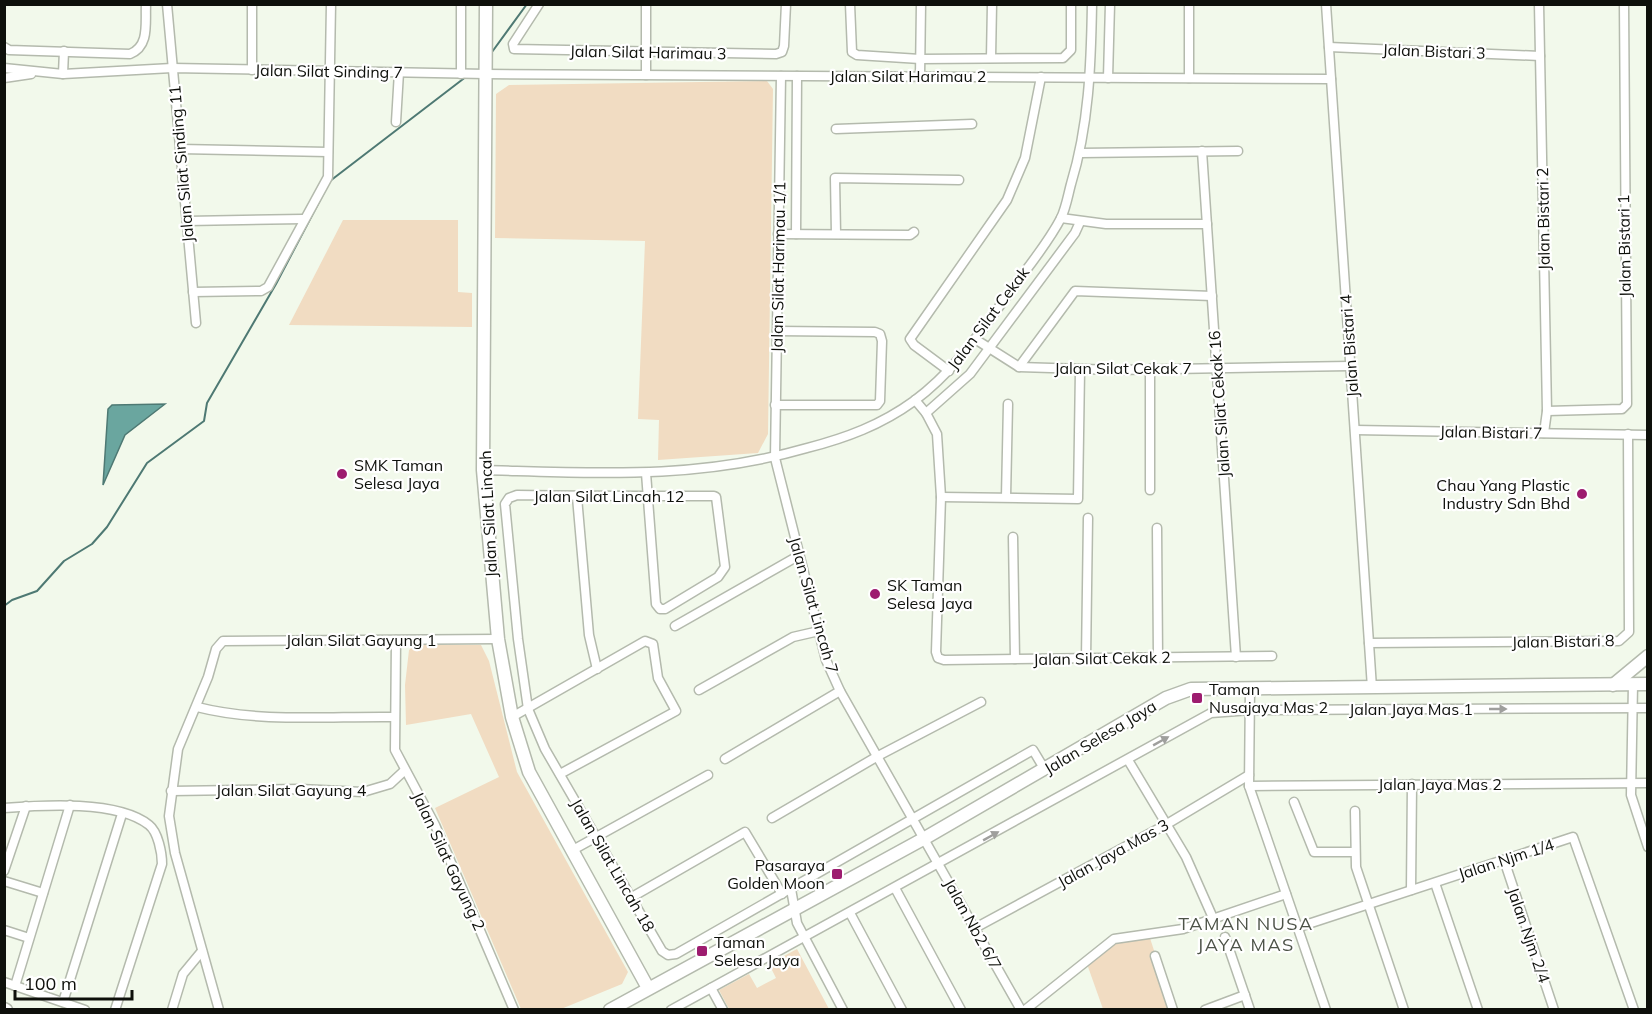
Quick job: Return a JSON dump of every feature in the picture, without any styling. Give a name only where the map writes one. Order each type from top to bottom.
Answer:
[{"type":"street","points":[[4,47],[9,50],[130,54],[139,50],[144,41],[146,4]]},
{"type":"street","name":"Jalan Silat Sinding 11","points":[[167,4],[196,323]]},
{"type":"street","points":[[252,4],[252,70]]},
{"type":"street","points":[[193,292],[265,290],[328,177],[331,4]]},
{"type":"street","points":[[461,4],[472,74]]},
{"type":"street","name":"Jalan Silat Lincah","points":[[486,4],[472,74],[483,470],[498,639],[512,717],[529,772],[648,988]]},
{"type":"street","name":"Jalan Silat Harimau 3","points":[[539,4],[513,44],[514,49],[646,53],[782,52],[786,4]]},
{"type":"street","points":[[646,4],[646,75]]},
{"type":"street","points":[[850,4],[852,52],[857,55],[920,58],[1068,55],[1071,50],[1071,4]]},
{"type":"street","points":[[920,76],[921,4]]},
{"type":"street","points":[[991,58],[992,4]]},
{"type":"street","name":"Jalan Silat Cekak","points":[[483,470],[646,473],[714,469],[775,458],[850,436],[883,421],[915,400],[949,371],[975,339],[1061,218],[1081,153],[1091,77],[1092,4]]},
{"type":"street","points":[[1108,78],[1110,4]]},
{"type":"street","points":[[1189,4],[1189,78]]},
{"type":"street","name":"Jalan Bistari 4","points":[[1326,4],[1372,688]]},
{"type":"street","name":"Jalan Bistari 2","points":[[1539,4],[1547,411],[1544,433]]},
{"type":"street","name":"Jalan Bistari 1","points":[[1547,411],[1622,409],[1627,404],[1624,4]]},
{"type":"street","name":"Jalan Bistari 3","points":[[1329,47],[1540,56]]},
{"type":"street","points":[[63,74],[64,51]]},
{"type":"street","points":[[4,68],[38,73]]},
{"type":"street","name":"Jalan Silat Sinding 7","points":[[38,73],[63,74],[172,68],[472,74]]},
{"type":"street","points":[[396,122],[399,72]]},
{"type":"street","points":[[4,78],[38,73]]},
{"type":"street","name":"Jalan Silat Harimau 2","points":[[472,74],[1331,79]]},
{"type":"street","name":"Jalan Silat Harimau 1/1","points":[[775,458],[781,76]]},
{"type":"street","points":[[796,234],[797,76]]},
{"type":"street","points":[[949,371],[914,345],[910,339],[1007,200],[1022,166],[1041,77]]},
{"type":"street","points":[[836,129],[972,124]]},
{"type":"street","points":[[180,148],[328,152]]},
{"type":"street","name":"Jalan Silat Cekak 16","points":[[1202,151],[1236,657]]},
{"type":"street","points":[[1081,153],[1238,151]]},
{"type":"street","points":[[836,234],[835,178],[959,180]]},
{"type":"street","points":[[1061,218],[1080,222],[1207,224]]},
{"type":"street","points":[[187,220],[303,219]]},
{"type":"street","points":[[926,413],[969,374],[990,348],[1076,233],[1080,222]]},
{"type":"street","points":[[778,234],[910,234],[914,232]]},
{"type":"street","points":[[975,339],[1019,367],[1075,291],[1212,296]]},
{"type":"street","points":[[775,405],[877,405],[880,401],[880,334],[874,332],[777,331]]},
{"type":"street","name":"Jalan Silat Cekak 7","points":[[1019,367],[1080,370],[1350,366]]},
{"type":"street","points":[[1150,369],[1150,489]]},
{"type":"street","points":[[915,400],[926,413],[937,434],[941,497],[1078,499],[1080,370]]},
{"type":"street","points":[[1006,497],[1008,404]]},
{"type":"street","name":"Jalan Bistari 7","points":[[1354,430],[1628,434]]},
{"type":"street","points":[[1628,434],[1647,435]]},
{"type":"street","name":"Jalan Bistari 8","points":[[1369,643],[1619,641],[1624,639],[1629,632],[1628,434]]},
{"type":"street","name":"Jalan Silat Lincah 7","points":[[775,458],[826,660],[840,691],[925,838]]},
{"type":"street","points":[[646,473],[648,496]]},
{"type":"street","name":"Jalan Silat Lincah 12","points":[[505,504],[509,498],[517,495],[577,497],[648,496],[716,497],[724,567],[722,573],[664,609],[660,609],[656,604],[648,496]]},
{"type":"street","points":[[577,497],[589,635],[597,669]]},
{"type":"street","name":"Jalan Silat Cekak 2","points":[[941,497],[936,652],[938,658],[944,660],[1272,656]]},
{"type":"street","name":"Jalan Silat Lincah 18","points":[[505,504],[518,639],[528,708],[545,749],[662,951],[668,955],[676,954],[782,894]]},
{"type":"street","points":[[1086,658],[1088,518]]},
{"type":"street","points":[[1157,528],[1158,658]]},
{"type":"street","points":[[1013,537],[1015,659]]},
{"type":"street","points":[[675,626],[798,556]]},
{"type":"street","points":[[699,690],[793,637],[819,631]]},
{"type":"street","name":"Jalan Silat Gayung 1","points":[[197,707],[216,649],[224,641],[498,639]]},
{"type":"street","name":"Jalan Silat Gayung 2","points":[[396,640],[395,750],[435,825],[514,1010]]},
{"type":"street","points":[[512,717],[649,640],[653,644],[658,678],[676,711],[560,774]]},
{"type":"street","points":[[1614,685],[1647,656]]},
{"type":"street","points":[[1632,684],[1631,795],[1647,847]]},
{"type":"street","name":"Jalan Selesa Jaya","points":[[610,1010],[925,838],[1166,698],[1191,689],[1647,684]]},
{"type":"street","points":[[1250,688],[1249,786],[1326,1010]]},
{"type":"street","points":[[725,759],[840,691]]},
{"type":"street","points":[[772,819],[878,756],[981,702]]},
{"type":"street","points":[[219,1010],[175,853],[169,816],[178,749],[197,707],[227,715],[394,717]]},
{"type":"street","name":"Jalan Jaya Mas 1","points":[[671,1010],[1211,713],[1251,710],[1647,708]]},
{"type":"street","points":[[632,897],[745,832],[782,894],[1033,750],[1045,770]]},
{"type":"street","points":[[1128,760],[1186,857],[1213,918]]},
{"type":"street","name":"Jalan Silat Gayung 4","points":[[171,790],[300,789],[363,792],[390,784],[405,771]]},
{"type":"street","points":[[571,850],[708,775]]},
{"type":"street","name":"Jalan Jaya Mas 3","points":[[975,928],[1167,824],[1250,775]]},
{"type":"street","name":"Jalan Jaya Mas 2","points":[[1249,786],[1647,783]]},
{"type":"street","points":[[1411,891],[1412,784]]},
{"type":"street","points":[[1294,802],[1314,852],[1355,852]]},
{"type":"street","points":[[15,986],[70,805]]},
{"type":"street","points":[[4,808],[70,805],[106,808],[149,825],[159,846],[162,864],[115,1010]]},
{"type":"street","points":[[4,871],[26,806]]},
{"type":"street","points":[[1355,811],[1356,867],[1404,1010]]},
{"type":"street","points":[[63,1002],[122,814]]},
{"type":"street","name":"Jalan Njm 1/4","points":[[1299,927],[1573,837],[1634,1010]]},
{"type":"street","name":"Jalan Nb2 6/7","points":[[925,838],[1023,1010]]},
{"type":"street","name":"Jalan Njm 2/4","points":[[1504,860],[1554,1010]]},
{"type":"street","points":[[4,881],[43,893]]},
{"type":"street","points":[[1435,883],[1478,1010]]},
{"type":"street","points":[[895,888],[961,1010]]},
{"type":"street","points":[[791,889],[797,923],[843,1010]]},
{"type":"street","points":[[1023,1010],[1114,939],[1184,928],[1286,894]]},
{"type":"street","points":[[850,913],[902,1010]]},
{"type":"street","points":[[4,930],[29,938]]},
{"type":"street","points":[[1225,937],[1250,1010]]},
{"type":"street","points":[[172,1010],[183,974],[202,951]]},
{"type":"street","points":[[1155,956],[1173,1010]]},
{"type":"street","points":[[4,982],[85,1010]]},
{"type":"street","points":[[711,988],[723,1010]]},
{"type":"street","points":[[1205,1010],[1245,995]]},
{"type":"shaded area","points":[[767,81],[773,89],[768,434],[758,453],[658,460],[659,420],[638,419],[645,241],[495,238],[496,94],[509,85]]},
{"type":"shaded area","points":[[343,220],[458,220],[458,292],[472,293],[472,327],[289,325]]},
{"type":"shaded area","points":[[415,645],[481,645],[489,661],[517,772],[628,972],[622,984],[561,1009],[521,1009],[435,808],[499,777],[471,714],[406,725],[405,685],[409,650]]},
{"type":"shaded area","points":[[1149,935],[1173,1009],[1103,1009],[1087,964],[1115,939]]},
{"type":"shaded area","points":[[797,949],[829,1009],[729,1009],[719,990],[749,974],[757,988],[776,978],[769,964]]},
{"type":"water","points":[[165,404],[125,435],[103,485],[108,409],[112,405]]},
{"type":"waterway","points":[[492,52],[527,4]]},
{"type":"waterway","points":[[4,606],[12,600],[37,591],[64,561],[92,544],[107,527],[147,463],[204,421],[207,403],[276,284],[330,181],[467,76]]},
{"type":"place","name":"SMK Taman Selesa Jaya","points":[[342,474]]},
{"type":"place","name":"Chau Yang Plastic Industry Sdn Bhd","points":[[1582,494]]},
{"type":"place","name":"SK Taman Selesa Jaya","points":[[875,594]]},
{"type":"place","name":"Taman Nusajaya Mas 2","points":[[1197,698]]},
{"type":"place","name":"Pasaraya Golden Moon","points":[[837,874]]},
{"type":"place","name":"Taman Selesa Jaya","points":[[702,951]]},
{"type":"district","name":"TAMAN NUSA JAYA MAS","points":[[1246,934]]}]
